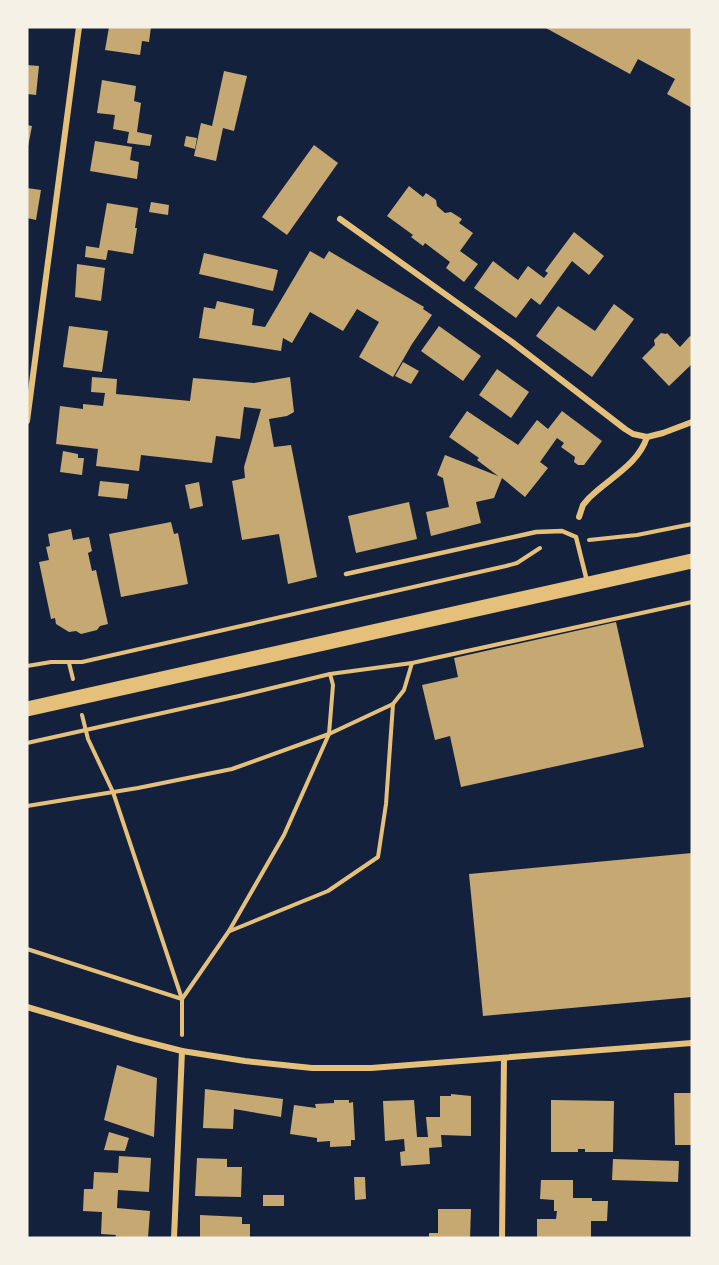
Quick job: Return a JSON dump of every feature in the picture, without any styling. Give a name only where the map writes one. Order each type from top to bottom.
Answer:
[{"type":"main road","points":[[27,709],[692,561]]},
{"type":"street","points":[[27,421],[79,27]]},
{"type":"street","points":[[340,219],[512,342],[633,434],[647,437],[663,434],[692,422]]},
{"type":"street","points":[[579,517],[589,498],[634,460],[647,437]]},
{"type":"street","points":[[27,1007],[135,1040],[182,1051],[312,1068],[372,1068],[692,1043]]},
{"type":"street","points":[[174,1238],[182,1051]]},
{"type":"street","points":[[502,1238],[504,1058]]},
{"type":"lane","points":[[346,574],[550,530],[562,531],[576,537],[588,584]]},
{"type":"path","points":[[578,542],[637,535],[692,524]]},
{"type":"path","points":[[27,666],[51,662],[82,662],[462,576],[517,563],[544,547]]},
{"type":"path","points":[[27,743],[330,674],[412,663],[692,602]]},
{"type":"path","points":[[27,806],[138,788],[232,769],[329,734],[393,704],[404,690],[412,663]]},
{"type":"path","points":[[182,999],[229,931],[284,836],[329,734],[333,685],[330,674]]},
{"type":"path","points":[[229,931],[328,891],[378,857],[386,804],[393,704]]},
{"type":"path","points":[[92,747],[113,792],[182,999],[182,1051]]},
{"type":"path","points":[[27,949],[182,999]]},
{"type":"building","points":[[109,27],[151,27],[149,42],[142,41],[140,55],[105,50]]},
{"type":"building","points":[[544,27],[692,27],[692,108],[667,94],[675,79],[638,59],[630,74]]},
{"type":"building","points":[[27,65],[39,66],[36,95],[27,94]]},
{"type":"building","points":[[224,71],[247,76],[234,131],[223,128],[216,161],[194,156],[201,123],[212,126]]},
{"type":"building","points":[[102,80],[136,86],[134,101],[141,103],[137,132],[152,135],[150,146],[127,143],[129,132],[113,129],[115,115],[97,113]]},
{"type":"building","points":[[27,125],[32,126],[28,147],[27,147]]},
{"type":"building","points":[[186,136],[197,138],[195,149],[184,146]]},
{"type":"building","points":[[95,141],[132,147],[130,160],[139,162],[137,179],[90,171]]},
{"type":"building","points":[[314,145],[338,163],[287,235],[262,217]]},
{"type":"building","points":[[409,186],[423,197],[426,193],[436,200],[437,206],[445,213],[451,212],[462,219],[459,223],[473,233],[460,251],[478,264],[464,282],[446,268],[450,262],[425,243],[423,246],[411,237],[413,235],[387,216]]},
{"type":"building","points":[[27,188],[41,190],[36,220],[27,218]]},
{"type":"building","points":[[151,202],[169,205],[168,215],[149,212]]},
{"type":"building","points":[[107,203],[138,208],[133,254],[108,250],[106,260],[85,257],[86,246],[99,248]]},
{"type":"building","points":[[574,232],[604,256],[589,275],[572,261],[540,305],[531,298],[516,318],[474,288],[493,261],[518,280],[528,266],[544,278],[548,273],[545,271]]},
{"type":"building","points":[[310,251],[324,259],[329,251],[424,307],[423,309],[432,315],[393,377],[359,357],[379,322],[357,309],[343,331],[310,312],[292,343],[283,338],[281,351],[199,338],[204,307],[215,309],[217,301],[254,309],[252,325],[265,327]]},
{"type":"building","points":[[204,253],[278,270],[273,291],[199,274]]},
{"type":"building","points":[[77,264],[105,268],[101,301],[75,297]]},
{"type":"building","points":[[614,304],[634,319],[592,377],[536,336],[558,306],[595,331]]},
{"type":"building","points":[[69,326],[108,331],[102,372],[63,367]]},
{"type":"building","points":[[439,326],[481,356],[463,381],[421,351]]},
{"type":"building","points":[[661,333],[667,333],[680,347],[690,336],[692,337],[692,364],[669,386],[642,358],[655,345],[654,340]]},
{"type":"building","points":[[403,362],[419,371],[411,384],[395,376]]},
{"type":"building","points":[[497,369],[529,392],[511,418],[479,395]]},
{"type":"building","points":[[92,377],[117,379],[116,394],[190,401],[193,378],[254,383],[290,377],[294,412],[287,416],[269,419],[274,447],[291,445],[317,577],[288,584],[279,534],[242,540],[232,481],[245,478],[244,467],[261,409],[244,407],[240,439],[216,436],[212,463],[141,455],[139,471],[96,466],[98,449],[56,444],[60,406],[83,409],[83,404],[103,406],[105,393],[91,392]]},
{"type":"building","points":[[467,411],[518,445],[537,420],[548,429],[562,411],[602,441],[584,465],[578,465],[574,462],[575,457],[561,447],[564,443],[557,438],[540,462],[548,468],[525,497],[502,478],[494,498],[476,502],[481,523],[431,536],[426,512],[449,507],[443,478],[437,475],[445,455],[498,476],[477,460],[479,458],[449,437]]},
{"type":"building","points":[[63,451],[78,454],[78,458],[84,458],[82,475],[60,472]]},
{"type":"building","points":[[100,481],[129,484],[127,499],[98,496]]},
{"type":"building","points":[[199,482],[203,506],[190,509],[185,485]]},
{"type":"building","points":[[409,502],[417,539],[356,553],[348,516]]},
{"type":"building","points":[[171,522],[174,534],[178,533],[188,584],[121,597],[109,534]]},
{"type":"building","points":[[71,529],[73,540],[89,537],[92,551],[88,553],[92,571],[96,570],[108,624],[100,626],[97,630],[81,634],[76,631],[69,632],[56,624],[55,618],[51,619],[39,562],[49,560],[46,547],[50,546],[48,534]]},
{"type":"building","points":[[616,622],[644,747],[461,787],[450,736],[435,740],[422,685],[458,677],[454,658]]},
{"type":"building","points":[[692,853],[692,997],[483,1016],[469,874]]},
{"type":"building","points":[[117,1065],[157,1078],[154,1137],[104,1120]]},
{"type":"building","points":[[205,1089],[283,1099],[281,1117],[234,1109],[233,1129],[203,1128]]},
{"type":"building","points":[[674,1093],[692,1093],[692,1145],[675,1145]]},
{"type":"building","points":[[451,1094],[471,1096],[471,1136],[441,1135],[442,1147],[429,1148],[430,1164],[401,1166],[400,1152],[405,1151],[404,1139],[385,1141],[383,1101],[414,1100],[417,1137],[428,1137],[426,1117],[440,1117],[440,1096],[451,1096]]},
{"type":"building","points":[[334,1100],[353,1102],[355,1140],[351,1140],[351,1146],[330,1147],[330,1141],[317,1142],[317,1138],[290,1134],[294,1105],[316,1108],[315,1104],[334,1103]]},
{"type":"building","points":[[551,1100],[614,1101],[613,1152],[585,1152],[585,1149],[578,1149],[578,1152],[551,1152]]},
{"type":"building","points":[[109,1132],[129,1138],[125,1151],[104,1150]]},
{"type":"building","points":[[119,1156],[151,1158],[149,1192],[118,1190],[117,1208],[150,1211],[148,1238],[115,1238],[116,1235],[101,1234],[102,1212],[83,1211],[84,1189],[93,1189],[94,1172],[118,1173]]},
{"type":"building","points":[[197,1158],[227,1159],[227,1167],[242,1167],[241,1197],[195,1196]]},
{"type":"building","points":[[613,1159],[679,1161],[678,1182],[612,1180]]},
{"type":"building","points":[[354,1177],[365,1177],[366,1199],[355,1200]]},
{"type":"building","points":[[541,1180],[573,1180],[573,1198],[608,1201],[607,1221],[591,1221],[591,1238],[537,1238],[537,1219],[556,1219],[557,1211],[554,1211],[554,1200],[540,1199]]},
{"type":"building","points":[[263,1195],[284,1195],[284,1206],[263,1206]]},
{"type":"building","points":[[438,1209],[471,1209],[470,1238],[429,1238],[429,1233],[438,1233]]},
{"type":"building","points":[[200,1215],[242,1217],[242,1224],[250,1224],[250,1238],[200,1238]]}]
